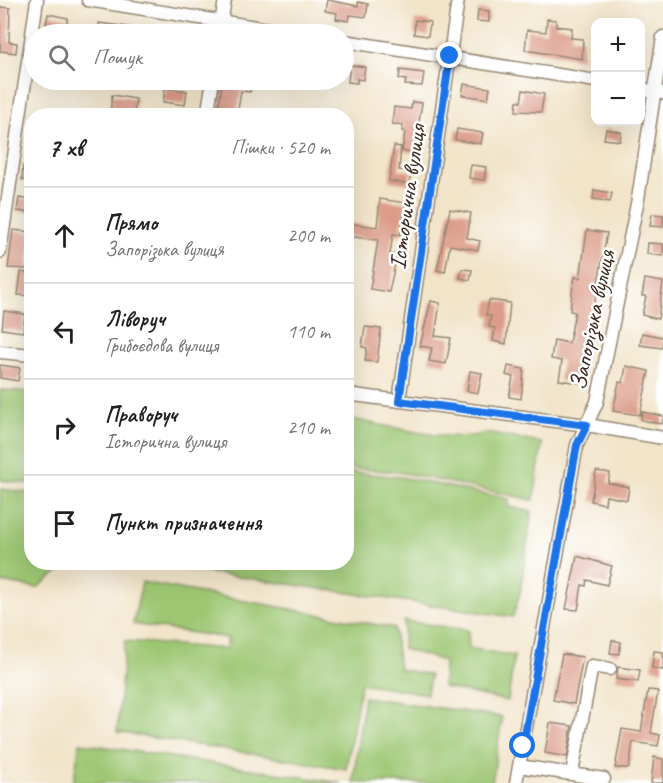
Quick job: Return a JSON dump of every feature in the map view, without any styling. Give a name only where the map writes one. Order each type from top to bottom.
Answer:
[{"type":"street","points":[[33,24],[37,0]]},
{"type":"street","points":[[88,0],[197,24]]},
{"type":"street","points":[[221,24],[225,0]]},
{"type":"street","name":"Історична вулиця","points":[[399,401],[458,0]]},
{"type":"street","name":"Запорізька вулиця","points":[[516,783],[577,445],[597,402],[638,199],[658,92],[663,37]]},
{"type":"street","points":[[354,42],[591,80]]},
{"type":"street","points":[[0,252],[24,89]]},
{"type":"street","points":[[208,108],[211,90]]},
{"type":"street","points":[[0,352],[24,354]]},
{"type":"street","points":[[354,395],[587,425],[663,438]]},
{"type":"street","points":[[572,773],[592,666],[610,669]]},
{"type":"street","points":[[519,766],[604,779]]},
{"type":"green space","points":[[0,390],[24,392],[24,483],[0,480]]},
{"type":"green space","points":[[354,420],[437,435],[456,437],[485,433],[542,443],[534,500],[399,472],[354,469]]},
{"type":"green space","points":[[354,473],[401,477],[509,499],[509,507],[532,512],[520,592],[513,617],[193,570],[354,570]]},
{"type":"green space","points":[[0,489],[24,492],[24,570],[61,570],[37,588],[0,582]]},
{"type":"green space","points":[[142,582],[394,628],[399,669],[430,675],[427,694],[361,683],[346,769],[117,732],[125,641],[226,649],[228,638],[133,624]]},
{"type":"green space","points":[[404,621],[468,630],[469,648],[514,656],[508,701],[443,687],[444,661],[403,649]]},
{"type":"green space","points":[[364,697],[502,717],[492,783],[353,783]]},
{"type":"green space","points":[[80,743],[341,783],[73,783]]},
{"type":"building","points":[[327,0],[358,6],[358,2],[368,4],[366,17],[350,15],[349,21],[336,19],[337,13],[325,11]]},
{"type":"building","points":[[0,7],[10,8],[9,42],[17,43],[16,53],[0,51]]},
{"type":"building","points":[[478,10],[489,11],[489,22],[477,21]]},
{"type":"building","points":[[48,14],[68,18],[66,24],[46,24]]},
{"type":"building","points":[[547,19],[556,20],[556,26],[572,28],[571,38],[583,39],[582,59],[525,50],[527,30],[546,32]]},
{"type":"building","points":[[415,20],[430,22],[428,36],[414,34]]},
{"type":"building","points":[[354,66],[365,67],[363,80],[357,79],[357,83],[354,83]]},
{"type":"building","points":[[400,70],[424,73],[422,86],[405,85],[406,80],[399,79]]},
{"type":"building","points":[[464,84],[490,88],[488,99],[462,95]]},
{"type":"building","points":[[165,90],[187,91],[185,105],[163,102]]},
{"type":"building","points":[[221,90],[250,90],[250,92],[241,91],[238,108],[218,108]]},
{"type":"building","points":[[523,90],[544,94],[541,112],[516,111],[517,101],[521,102]]},
{"type":"building","points":[[112,95],[136,99],[135,108],[111,108]]},
{"type":"building","points":[[412,102],[422,103],[416,140],[420,141],[418,154],[402,151],[405,132],[402,131],[403,125],[392,124],[394,107],[411,109]]},
{"type":"building","points":[[457,129],[483,133],[481,144],[455,140]]},
{"type":"building","points":[[606,129],[621,132],[620,141],[604,139]]},
{"type":"building","points":[[394,146],[401,147],[399,170],[411,171],[409,184],[389,181]]},
{"type":"building","points":[[471,165],[486,167],[484,180],[469,178]]},
{"type":"building","points":[[594,190],[612,193],[610,202],[593,199]]},
{"type":"building","points":[[19,198],[24,199],[24,212],[17,211]]},
{"type":"building","points":[[380,199],[406,203],[400,235],[393,234],[390,254],[397,255],[389,292],[370,289],[378,240],[354,237],[354,224],[377,227]]},
{"type":"building","points":[[450,209],[471,213],[467,238],[480,241],[478,250],[450,245],[445,272],[437,270]]},
{"type":"building","points":[[652,214],[663,215],[663,227],[650,226]]},
{"type":"building","points":[[13,230],[24,231],[24,269],[8,268]]},
{"type":"building","points":[[587,230],[607,233],[580,383],[559,380],[562,361],[551,359],[554,340],[569,343],[575,312],[570,311],[572,292],[575,277],[580,278]]},
{"type":"building","points":[[648,243],[663,244],[663,256],[647,254]]},
{"type":"building","points":[[462,269],[472,270],[470,280],[460,278]]},
{"type":"building","points":[[21,272],[24,272],[24,295],[18,295]]},
{"type":"building","points":[[645,279],[663,282],[658,319],[642,315],[646,296],[642,296]]},
{"type":"building","points":[[489,300],[510,303],[506,344],[493,341],[495,328],[489,327],[491,316],[486,315]]},
{"type":"building","points":[[431,301],[440,303],[435,336],[451,338],[446,364],[429,361],[432,348],[420,346]]},
{"type":"building","points":[[4,311],[24,314],[23,332],[2,329]]},
{"type":"building","points":[[365,327],[381,329],[377,362],[365,361],[367,348],[362,347]]},
{"type":"building","points":[[642,333],[663,337],[662,348],[640,345]]},
{"type":"building","points":[[0,365],[20,368],[18,381],[0,378]]},
{"type":"building","points":[[508,366],[524,369],[521,399],[509,397],[513,377],[506,375]]},
{"type":"building","points":[[626,366],[649,371],[640,415],[613,411],[619,382],[623,383]]},
{"type":"building","points":[[470,371],[482,373],[478,393],[467,391]]},
{"type":"building","points":[[642,412],[663,416],[662,424],[641,420]]},
{"type":"building","points":[[596,471],[610,473],[608,483],[629,487],[627,500],[606,496],[605,504],[591,501]]},
{"type":"building","points":[[577,556],[612,566],[607,585],[587,580],[586,586],[582,585],[578,610],[566,609]]},
{"type":"building","points":[[612,640],[621,642],[619,654],[610,653]]},
{"type":"building","points":[[654,651],[663,652],[663,670],[652,668]]},
{"type":"building","points":[[562,654],[583,657],[574,704],[553,700]]},
{"type":"building","points":[[618,667],[640,670],[638,682],[616,679]]},
{"type":"building","points":[[648,690],[658,691],[651,733],[660,735],[658,746],[633,742],[629,768],[615,768],[622,729],[641,732]]},
{"type":"building","points":[[550,723],[572,726],[567,757],[545,753]]},
{"type":"building","points":[[654,757],[663,759],[663,783],[651,783]]},
{"type":"route","points":[[450,56],[399,401],[587,425],[577,445],[523,746]]}]
